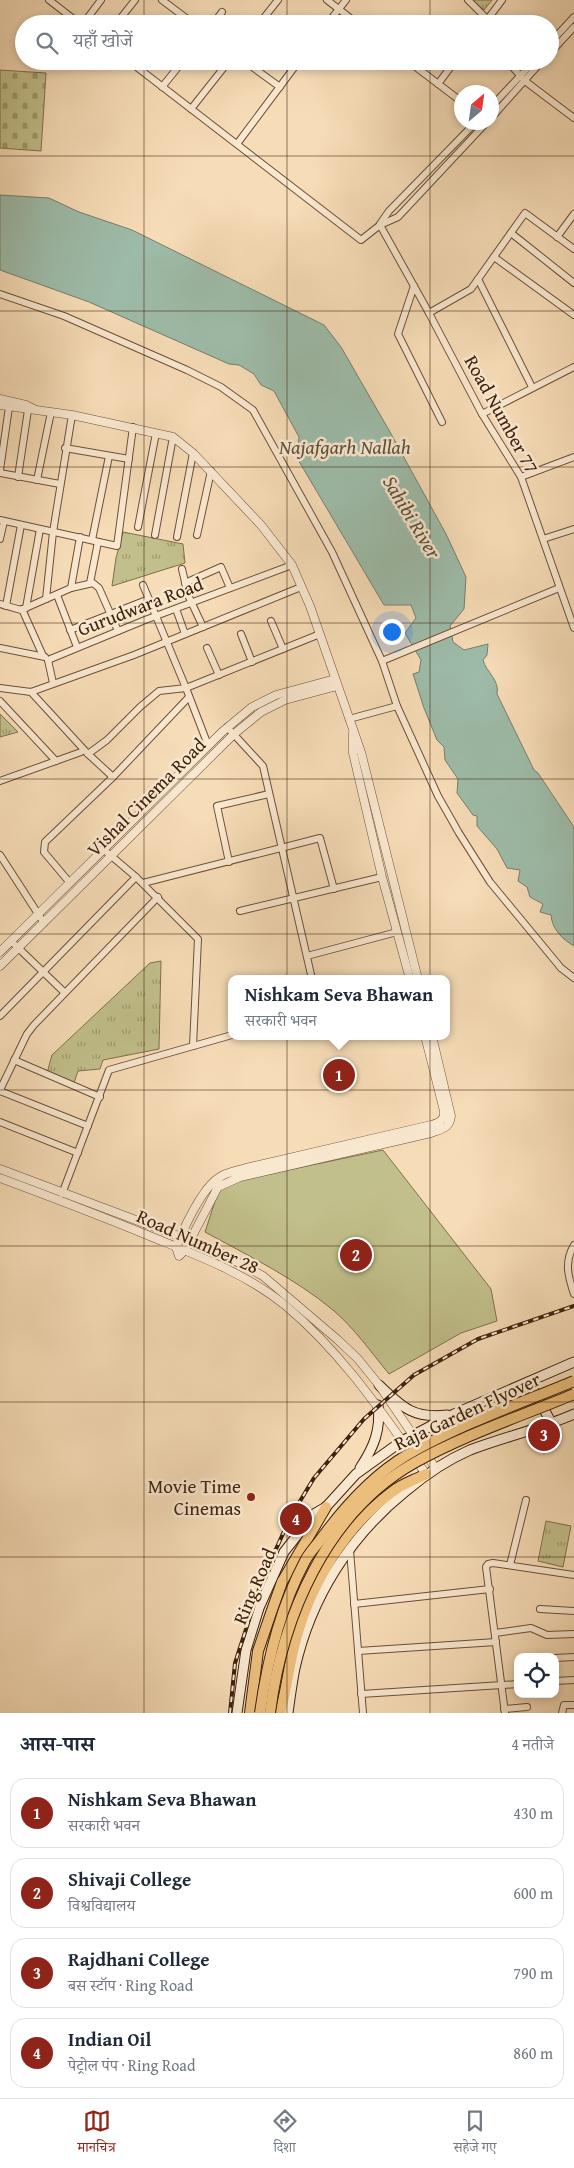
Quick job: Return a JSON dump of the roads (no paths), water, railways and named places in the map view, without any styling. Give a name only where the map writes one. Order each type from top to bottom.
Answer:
[{"type":"main road","name":"Ring Road","points":[[236,1713],[246,1650],[259,1608],[284,1552],[314,1514],[326,1507],[356,1474],[402,1440],[454,1414],[574,1362]]},
{"type":"main road","name":"Raja Garden Flyover","points":[[260,1713],[276,1638],[290,1594],[306,1559],[355,1496],[380,1474],[408,1454],[457,1430],[574,1381]]},
{"type":"main road","points":[[529,1382],[552,1424]]},
{"type":"main road","points":[[379,1385],[404,1408],[417,1415],[432,1417],[454,1414]]},
{"type":"main road","name":"Raja Garden Flyover","points":[[270,1713],[285,1641],[299,1598],[316,1564],[339,1530],[360,1506],[413,1463],[462,1440],[574,1394]]},
{"type":"main road","points":[[356,1474],[376,1438],[380,1420],[378,1405]]},
{"type":"main road","points":[[280,1713],[288,1668],[306,1609],[335,1553],[372,1509],[393,1490],[469,1451],[552,1424],[574,1414]]},
{"type":"main road","points":[[288,1713],[295,1667],[310,1621],[331,1575],[365,1528],[426,1474]]},
{"type":"main road","points":[[250,1713],[258,1651],[282,1582],[326,1507]]},
{"type":"street","points":[[49,0],[70,15]]},
{"type":"street","points":[[90,15],[102,0]]},
{"type":"street","points":[[123,15],[134,0]]},
{"type":"street","points":[[162,0],[182,15]]},
{"type":"street","points":[[266,15],[278,0]]},
{"type":"street","points":[[327,0],[347,15]]},
{"type":"street","points":[[335,15],[346,0]]},
{"type":"street","points":[[468,0],[480,15]]},
{"type":"street","points":[[491,15],[502,0]]},
{"type":"street","points":[[559,33],[574,17]]},
{"type":"street","points":[[559,43],[574,27]]},
{"type":"street","points":[[140,70],[361,240],[380,225],[398,217],[479,130]]},
{"type":"street","points":[[162,87],[176,70]]},
{"type":"street","points":[[191,108],[222,70]]},
{"type":"street","points":[[256,70],[280,87]]},
{"type":"street","points":[[237,144],[292,70]]},
{"type":"street","points":[[420,70],[454,96]]},
{"type":"street","points":[[438,84],[448,70]]},
{"type":"street","points":[[515,70],[523,78],[573,115]]},
{"type":"street","points":[[499,108],[528,70]]},
{"type":"street","points":[[499,100],[532,70]]},
{"type":"street","points":[[380,225],[389,210],[468,130]]},
{"type":"street","points":[[429,313],[471,289],[525,213],[574,249]]},
{"type":"street","points":[[557,237],[574,214]]},
{"type":"street","name":"Road Number 77","points":[[380,225],[482,414],[521,477],[574,628]]},
{"type":"street","points":[[511,233],[574,283]]},
{"type":"street","points":[[494,257],[574,315]]},
{"type":"street","points":[[478,279],[532,387]]},
{"type":"street","points":[[414,286],[398,334],[442,422]]},
{"type":"street","points":[[0,294],[64,316],[187,370],[221,387],[253,410],[332,552],[382,661],[398,706],[438,796],[490,882],[561,968],[574,978]]},
{"type":"street","points":[[482,414],[574,367]]},
{"type":"street","points":[[0,399],[26,405],[31,410]]},
{"type":"street","points":[[0,406],[72,415],[180,440],[262,525],[292,565],[320,634],[361,752],[417,975]]},
{"type":"street","points":[[9,407],[0,471],[18,477],[60,484]]},
{"type":"street","points":[[18,477],[31,410]]},
{"type":"street","points":[[36,480],[51,412]]},
{"type":"street","points":[[46,599],[53,532],[65,448],[72,415]]},
{"type":"street","points":[[0,538],[2,521],[117,546],[133,428]]},
{"type":"street","points":[[138,527],[156,433]]},
{"type":"street","points":[[156,535],[173,437]]},
{"type":"street","points":[[65,448],[129,460]]},
{"type":"street","points":[[177,537],[193,453]]},
{"type":"street","points":[[90,583],[109,456]]},
{"type":"street","points":[[521,477],[574,457]]},
{"type":"street","points":[[197,535],[211,471]]},
{"type":"street","points":[[21,525],[3,605],[24,608],[71,588],[90,583],[98,585],[118,631]]},
{"type":"street","points":[[40,529],[24,608],[46,658],[53,683]]},
{"type":"street","points":[[543,539],[574,529]]},
{"type":"street","points":[[71,588],[80,537]]},
{"type":"street","name":"Gurudwara Road","points":[[46,658],[77,648],[155,616],[292,565]]},
{"type":"street","points":[[185,583],[221,567],[230,588]]},
{"type":"street","points":[[182,569],[188,596],[202,627]]},
{"type":"street","points":[[144,585],[208,745]]},
{"type":"street","points":[[0,688],[32,692],[166,642],[301,587]]},
{"type":"street","points":[[382,661],[559,588]]},
{"type":"street","points":[[57,595],[77,648]]},
{"type":"street","points":[[70,630],[149,599]]},
{"type":"street","points":[[176,609],[185,634]]},
{"type":"street","points":[[271,621],[283,649]]},
{"type":"street","points":[[242,634],[252,662]]},
{"type":"street","points":[[88,754],[107,740],[159,691],[186,688],[320,634]]},
{"type":"street","points":[[0,648],[46,658]]},
{"type":"street","points":[[207,648],[219,675]]},
{"type":"street","name":"Vishal Cinema Road","points":[[0,952],[227,727],[252,707],[276,695],[336,682]]},
{"type":"street","name":"Vishal Cinema Road","points":[[0,966],[234,734],[262,712],[285,700],[336,682]]},
{"type":"street","points":[[32,692],[88,754],[113,777]]},
{"type":"street","points":[[70,882],[44,852],[45,842],[113,777],[189,697]]},
{"type":"street","points":[[0,701],[56,760]]},
{"type":"street","points":[[349,719],[398,706]]},
{"type":"street","points":[[227,727],[263,766],[311,975]]},
{"type":"street","points":[[354,733],[353,753],[382,877],[409,975]]},
{"type":"street","points":[[0,781],[81,752]]},
{"type":"street","points":[[229,862],[217,806],[269,794]]},
{"type":"street","points":[[143,883],[320,838],[334,889]]},
{"type":"street","points":[[103,849],[136,876],[198,939],[193,1046]]},
{"type":"street","points":[[0,857],[44,923]]},
{"type":"street","points":[[0,1016],[136,876]]},
{"type":"street","points":[[240,911],[382,877]]},
{"type":"street","points":[[88,1126],[0,1090],[27,1034],[64,992],[158,897]]},
{"type":"street","points":[[306,956],[397,932]]},
{"type":"street","points":[[11,940],[64,992]]},
{"type":"street","points":[[62,1194],[110,1070],[228,1036]]},
{"type":"street","points":[[176,1246],[206,1190],[221,1181],[321,1154],[422,1131],[446,1128],[451,1116],[426,1040]]},
{"type":"street","points":[[433,1040],[438,1075]]},
{"type":"street","points":[[14,1060],[100,1097]]},
{"type":"street","points":[[0,1122],[78,1153]]},
{"type":"street","name":"Road Number 28","points":[[0,1169],[62,1194],[213,1249],[263,1276],[338,1340],[358,1360],[379,1385],[436,1469]]},
{"type":"street","name":"Road Number 28","points":[[0,1178],[176,1246],[179,1256],[185,1250],[208,1259],[256,1284],[285,1306],[330,1347],[378,1405],[426,1474]]},
{"type":"street","points":[[185,1250],[221,1181]]},
{"type":"street","points":[[574,1245],[567,1272],[574,1294]]},
{"type":"street","points":[[330,1347],[338,1340]]},
{"type":"street","points":[[510,1565],[526,1500]]},
{"type":"street","points":[[350,1548],[363,1713]]},
{"type":"street","points":[[527,1707],[504,1711],[490,1589],[485,1571],[488,1564],[491,1563],[574,1575]]},
{"type":"street","points":[[354,1604],[490,1589]]},
{"type":"street","points":[[540,1609],[574,1611]]},
{"type":"street","points":[[494,1632],[531,1628],[547,1635],[574,1634]]},
{"type":"street","points":[[358,1651],[496,1642]]},
{"type":"street","points":[[559,1658],[574,1657]]},
{"type":"street","points":[[559,1681],[574,1680]]},
{"type":"street","points":[[361,1694],[514,1684]]},
{"type":"street","points":[[562,1713],[564,1705],[574,1705]]},
{"type":"water","name":"Najafgarh Nallah","points":[[0,195],[49,198],[79,212],[132,230],[324,325],[341,347],[446,534],[466,577],[464,609],[450,626],[453,642],[464,650],[488,644],[487,655],[483,660],[497,684],[497,694],[534,770],[538,773],[574,827],[574,946],[558,933],[553,925],[551,915],[540,912],[543,904],[530,897],[527,887],[518,881],[520,870],[507,868],[497,849],[477,826],[477,816],[473,815],[457,793],[458,779],[445,760],[444,747],[437,740],[413,674],[419,672],[421,660],[405,633],[416,618],[411,605],[384,605],[297,458],[299,437],[274,391],[261,385],[254,374],[239,365],[229,364],[89,302],[0,270]]},
{"type":"railway","points":[[230,1713],[235,1663],[262,1580],[291,1516],[314,1478],[364,1419],[414,1375],[478,1339],[574,1306]]},
{"type":"place","name":"Nishkam Seva Bhawan","points":[[339,1075]]},
{"type":"place","name":"Shivaji College","points":[[356,1255]]},
{"type":"place","name":"Rajdhani College","points":[[544,1435]]},
{"type":"place","name":"Movie Time Cinemas","points":[[251,1497]]},
{"type":"place","name":"Indian Oil","points":[[296,1519]]},
{"type":"water label","name":"Sahibi River","points":[[412,517]]}]
